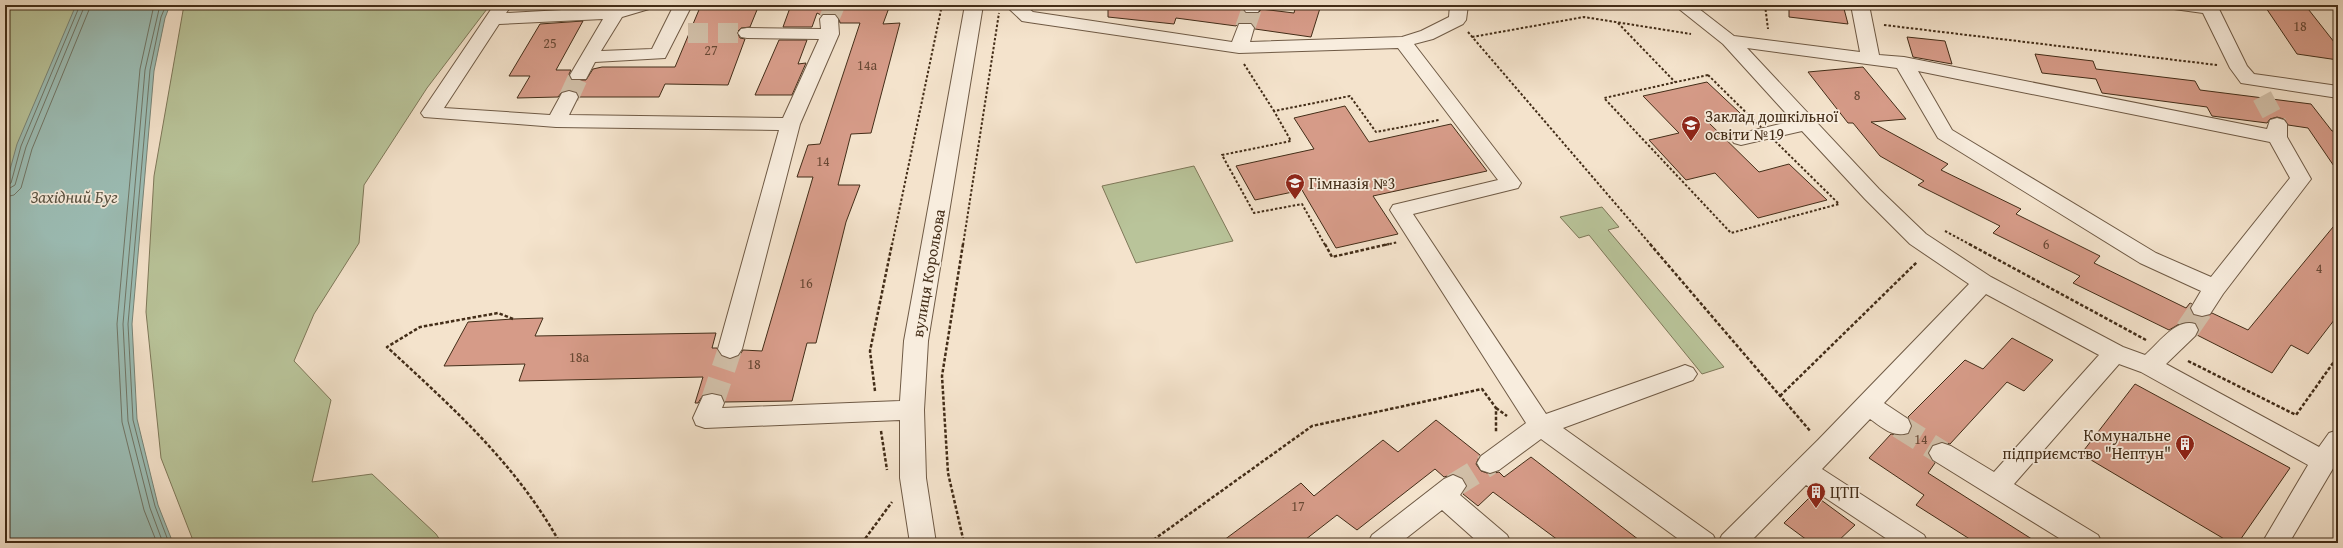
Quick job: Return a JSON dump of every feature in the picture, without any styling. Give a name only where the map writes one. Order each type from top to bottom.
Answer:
[{"type":"street","points":[[643,5],[616,13],[498,12],[431,113],[556,121],[790,124]]},
{"type":"street","points":[[588,57],[659,54],[683,5]]},
{"type":"street","name":"вулиця Корольова","points":[[923,543],[913,478],[912,410],[916,341],[974,5]]},
{"type":"street","points":[[1014,5],[1028,17],[1239,48],[1404,42],[1427,35],[1458,12]]},
{"type":"street","points":[[1683,5],[1729,40],[1872,194],[1918,239],[1931,248],[1983,283],[2115,353],[2157,358],[2333,449],[2275,543]]},
{"type":"street","points":[[1860,5],[1862,22],[1872,58]]},
{"type":"street","points":[[2180,5],[2210,8],[2244,73],[2262,96]]},
{"type":"street","points":[[579,75],[588,57],[616,13]]},
{"type":"street","points":[[730,349],[790,124],[830,27],[747,33]]},
{"type":"street","points":[[1239,48],[1245,28]]},
{"type":"street","points":[[668,33],[688,33]]},
{"type":"street","points":[[1729,40],[1771,47],[1904,62],[2277,130],[2301,179],[2215,288],[2202,308]]},
{"type":"street","points":[[1404,42],[1511,183],[1400,210],[1541,426],[1704,543]]},
{"type":"street","points":[[1904,62],[1945,134],[2148,258],[2215,288]]},
{"type":"street","points":[[2244,73],[2338,92]]},
{"type":"street","points":[[556,121],[569,97]]},
{"type":"street","points":[[1741,139],[1806,124]]},
{"type":"street","points":[[1731,543],[1805,471],[1824,448],[1868,405],[1983,283]]},
{"type":"street","points":[[2157,358],[2187,330]]},
{"type":"street","points":[[1997,486],[2115,353]]},
{"type":"street","points":[[1493,460],[1541,426],[1685,374]]},
{"type":"street","points":[[712,403],[705,418],[878,413],[912,410]]},
{"type":"street","points":[[1868,405],[1899,426]]},
{"type":"street","points":[[1942,453],[2089,543]]},
{"type":"street","points":[[1805,471],[1915,543]]},
{"type":"street","points":[[1381,543],[1447,490],[1498,543]]},
{"type":"path","points":[[888,472],[878,413],[870,351],[942,5]]},
{"type":"path","points":[[964,543],[948,473],[942,376],[1000,5]]},
{"type":"path","points":[[1765,5],[1771,47]]},
{"type":"path","points":[[1458,12],[1472,37],[1824,448]]},
{"type":"path","points":[[1472,37],[1584,17],[1692,34]]},
{"type":"path","points":[[1618,22],[1675,82]]},
{"type":"path","points":[[1862,22],[2244,73]]},
{"type":"path","points":[[1239,48],[1245,65],[1291,141],[1222,155],[1254,214],[1302,204],[1332,257],[1418,238]]},
{"type":"path","points":[[1708,75],[1838,204],[1731,233],[1604,98],[1675,82],[1708,75]]},
{"type":"path","points":[[1274,111],[1350,96],[1376,132],[1460,116]]},
{"type":"path","points":[[1944,230],[2157,358],[2296,416],[2338,356]]},
{"type":"path","points":[[1780,396],[1931,248]]},
{"type":"path","points":[[512,319],[498,313],[420,327],[387,347],[493,447],[547,516],[560,543]]},
{"type":"path","points":[[1150,543],[1312,426],[1482,389],[1496,408],[1493,460]]},
{"type":"path","points":[[891,494],[894,508]]},
{"type":"path","points":[[862,543],[892,501]]},
{"type":"green space","points":[[5,5],[80,5],[5,198]]},
{"type":"green space","points":[[184,5],[490,5],[427,88],[364,185],[359,243],[314,314],[294,361],[331,400],[312,482],[372,474],[436,534],[442,543],[194,543],[161,458],[146,312],[154,176]]},
{"type":"green space","points":[[1194,166],[1233,241],[1136,263],[1102,186]]},
{"type":"green space","points":[[1602,207],[1619,227],[1608,230],[1724,367],[1702,374],[1589,235],[1579,238],[1560,217]]},
{"type":"water","name":"Західний Буг","points":[[76,5],[170,5],[165,18],[154,71],[132,324],[137,419],[158,505],[173,543],[5,543],[5,188],[17,144]]},
{"type":"building","points":[[551,5],[593,5],[592,7],[549,9]]},
{"type":"building","points":[[701,5],[759,5],[750,27],[741,28],[737,32],[740,38],[745,39],[728,85],[665,84],[659,97],[579,97],[576,92],[569,90],[562,92],[558,97],[517,98],[530,76],[509,76],[540,24],[583,21],[556,70],[571,70],[569,74],[571,80],[586,80],[593,69],[602,67],[675,67]]},
{"type":"building","points":[[791,5],[890,5],[883,24],[900,23],[871,133],[851,134],[838,185],[860,185],[846,222],[816,343],[807,343],[792,401],[725,402],[721,395],[712,393],[703,395],[698,403],[695,403],[703,377],[519,381],[525,364],[444,366],[468,322],[513,319],[543,318],[535,336],[716,333],[712,348],[717,348],[721,356],[731,359],[739,356],[743,350],[762,351],[813,177],[797,177],[808,145],[820,144],[860,23],[840,23],[839,18],[835,14],[821,15],[817,13],[812,27],[783,27]]},
{"type":"building","points":[[1108,5],[1232,5],[1242,6],[1246,14],[1258,14],[1261,9],[1294,13],[1296,5],[1321,5],[1311,37],[1255,29],[1251,22],[1239,22],[1236,26],[1176,18],[1174,24],[1108,17]]},
{"type":"building","points":[[1789,5],[1843,5],[1848,24],[1789,17]]},
{"type":"building","points":[[2264,5],[2305,5],[2338,47],[2338,60],[2297,54]]},
{"type":"building","points":[[1907,37],[1945,41],[1952,64],[1913,57]]},
{"type":"building","points":[[779,40],[807,40],[798,64],[806,63],[792,95],[755,95]]},
{"type":"building","points":[[2035,54],[2093,61],[2096,69],[2195,81],[2200,90],[2311,104],[2332,131],[2338,131],[2338,172],[2308,128],[2288,125],[2284,119],[2277,117],[2270,119],[2267,123],[2212,116],[2207,107],[2102,93],[2096,79],[2042,73]]},
{"type":"building","points":[[1863,67],[1906,119],[1871,122],[1948,164],[1941,170],[2021,209],[2016,214],[2100,256],[2094,263],[2186,308],[2190,303],[2192,304],[2190,309],[2194,315],[2202,317],[2212,313],[2248,330],[2338,221],[2338,315],[2308,354],[2291,345],[2272,373],[2197,335],[2199,329],[2195,323],[2181,323],[2169,330],[2073,283],[2080,276],[1993,233],[2000,226],[1918,185],[1924,181],[1880,156],[1853,123],[1848,123],[1808,72]]},
{"type":"building","name":"Заклад дошкільної освіти №19","points":[[1707,82],[1740,113],[1707,121],[1759,172],[1789,164],[1827,200],[1758,218],[1715,173],[1686,180],[1649,140],[1679,133],[1643,96]]},
{"type":"building","points":[[1345,106],[1369,142],[1451,124],[1487,171],[1373,196],[1398,234],[1336,248],[1302,190],[1255,200],[1236,166],[1314,149],[1294,118]]},
{"type":"building","points":[[2012,338],[2053,360],[2024,391],[2007,382],[1950,444],[1942,442],[1933,445],[1928,452],[1935,463],[1928,473],[2038,543],[1976,543],[1916,505],[1924,495],[1869,458],[1891,434],[1902,436],[1909,434],[1912,425],[1908,417],[1965,360],[1983,369]]},
{"type":"building","name":"Комунальне підприємство \"Нептун\"","points":[[2135,384],[2290,468],[2238,543],[2231,543],[2081,454]]},
{"type":"building","points":[[1436,420],[1480,455],[1476,464],[1481,471],[1490,474],[1499,472],[1504,477],[1531,457],[1643,543],[1562,543],[1493,492],[1478,506],[1463,494],[1467,485],[1463,478],[1454,474],[1444,477],[1435,469],[1357,530],[1337,515],[1301,543],[1220,543],[1301,483],[1314,496],[1383,440],[1398,452]]},
{"type":"building","name":"ЦТП","points":[[1813,494],[1855,525],[1836,543],[1811,543],[1784,523]]},
{"type":"tunnel","points":[[829,19],[835,5]]},
{"type":"tunnel","points":[[1245,28],[1252,8]]},
{"type":"tunnel","points":[[688,33],[747,33]]},
{"type":"tunnel","points":[[569,97],[579,75]]},
{"type":"tunnel","points":[[2262,96],[2277,124]]},
{"type":"tunnel","points":[[2187,330],[2202,308]]},
{"type":"tunnel","points":[[712,403],[730,349]]},
{"type":"tunnel","points":[[1899,426],[1942,453]]},
{"type":"tunnel","points":[[1453,486],[1490,463]]},
{"type":"place","name":"Заклад дошкільної освіти №19","points":[[1691,142]]},
{"type":"place","name":"Гімназія №3","points":[[1295,200]]},
{"type":"place","name":"Комунальне підприємство \"Нептун\"","points":[[2185,461]]},
{"type":"place","name":"ЦТП","points":[[1816,509]]}]
